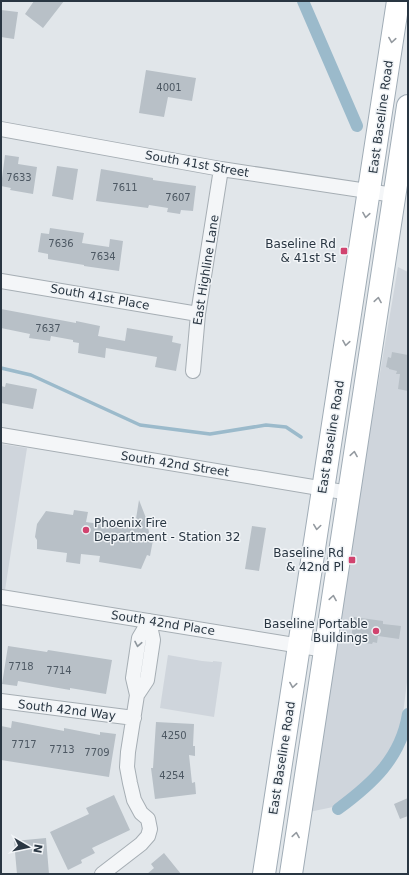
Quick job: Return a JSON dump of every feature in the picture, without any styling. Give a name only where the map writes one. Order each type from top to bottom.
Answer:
[{"type":"main road","name":"East Baseline Road","points":[[264,874],[322,488],[370,191],[398,1]]},
{"type":"main road","name":"East Baseline Road","points":[[291,874],[408,106]]},
{"type":"main road","points":[[274,809],[300,812]]},
{"type":"street","name":"South 41st Street","points":[[1,129],[221,168],[394,195]]},
{"type":"street","name":"East Highline Lane","points":[[193,371],[198,314],[221,168]]},
{"type":"street","name":"South 41st Place","points":[[1,281],[198,314]]},
{"type":"street","name":"South 42nd Street","points":[[1,435],[349,493]]},
{"type":"street","name":"South 42nd Place","points":[[1,597],[325,650]]},
{"type":"street","points":[[138,695],[133,678],[134,670],[139,638],[149,621]]},
{"type":"street","points":[[102,874],[141,844],[148,836],[150,829],[148,819],[141,813],[134,800],[127,767],[128,752],[138,695],[147,680],[153,640],[149,621]]},
{"type":"street","points":[[134,670],[148,672]]},
{"type":"street","name":"South 42nd Way","points":[[1,701],[134,718]]},
{"type":"shaded area","points":[[398,267],[408,272],[408,674],[402,722],[398,738],[391,752],[375,772],[338,806],[309,812],[362,465],[375,403]]},
{"type":"shaded area","points":[[1,444],[27,448],[5,590],[1,589]]},
{"type":"shaded area","points":[[168,655],[202,661],[222,662],[214,717],[160,708]]},
{"type":"building","points":[[34,1],[64,1],[43,28],[25,14]]},
{"type":"building","points":[[1,10],[18,12],[14,39],[1,37]]},
{"type":"building","points":[[146,70],[196,78],[192,101],[168,97],[164,117],[139,113]]},
{"type":"building","points":[[5,155],[19,157],[18,164],[37,167],[33,194],[10,190],[11,188],[1,186]]},
{"type":"building","points":[[57,166],[78,169],[73,200],[52,196]]},
{"type":"building","points":[[101,169],[153,178],[153,180],[196,186],[193,211],[181,210],[180,214],[167,212],[168,208],[149,205],[148,208],[96,201]]},
{"type":"building","points":[[50,228],[84,233],[82,243],[109,247],[110,239],[123,241],[119,271],[48,259],[48,254],[38,252],[41,233],[49,234]]},
{"type":"building","points":[[1,309],[100,326],[98,336],[125,341],[127,328],[173,336],[172,342],[181,344],[176,371],[155,367],[157,357],[106,348],[105,358],[78,353],[79,343],[73,342],[73,340],[51,336],[50,341],[29,338],[30,334],[1,328]]},
{"type":"building","points":[[392,352],[408,355],[408,391],[398,389],[400,374],[396,374],[397,371],[386,367],[388,357],[391,358]]},
{"type":"building","points":[[6,383],[37,389],[33,409],[1,403],[1,386],[5,387]]},
{"type":"building","points":[[139,500],[146,518],[150,540],[153,540],[150,556],[147,555],[141,569],[99,562],[100,556],[81,554],[80,564],[66,562],[67,553],[37,549],[37,540],[35,537],[37,524],[46,511],[73,515],[74,510],[88,512],[86,522],[106,525],[107,520],[135,525]]},
{"type":"building","points":[[252,526],[266,528],[259,571],[245,569]]},
{"type":"building","name":"Baseline Portable Buildings","points":[[354,617],[383,621],[383,624],[401,626],[399,639],[378,636],[377,643],[373,642],[372,644],[352,641]]},
{"type":"building","points":[[8,646],[47,652],[48,650],[112,660],[106,694],[70,688],[70,690],[18,681],[17,686],[2,684]]},
{"type":"building","points":[[12,721],[64,731],[64,728],[100,735],[100,732],[116,734],[109,777],[1,760],[1,726],[11,728]]},
{"type":"building","points":[[156,722],[194,724],[193,746],[195,746],[195,756],[189,755],[192,783],[195,782],[196,794],[155,799],[151,768],[153,768]]},
{"type":"building","points":[[114,795],[130,830],[92,848],[95,853],[81,860],[82,863],[68,870],[50,832],[89,814],[86,808]]},
{"type":"building","points":[[408,798],[408,816],[400,819],[394,804]]},
{"type":"building","points":[[46,838],[49,874],[17,874],[14,841]]},
{"type":"building","points":[[164,853],[181,874],[147,874],[154,868],[151,864]]},
{"type":"waterway","points":[[303,1],[357,126]]},
{"type":"waterway","points":[[1,368],[31,375],[140,425],[210,434],[266,425],[286,427],[301,437]]},
{"type":"waterway","points":[[338,809],[373,780],[392,757],[399,744],[408,714]]},
{"type":"place","name":"Baseline Rd & 41st St","points":[[344,251]]},
{"type":"place","name":"Phoenix Fire Department - Station 32","points":[[86,530]]},
{"type":"place","name":"Baseline Rd & 42nd Pl","points":[[352,560]]},
{"type":"place","name":"Baseline Portable Buildings","points":[[376,631]]}]
